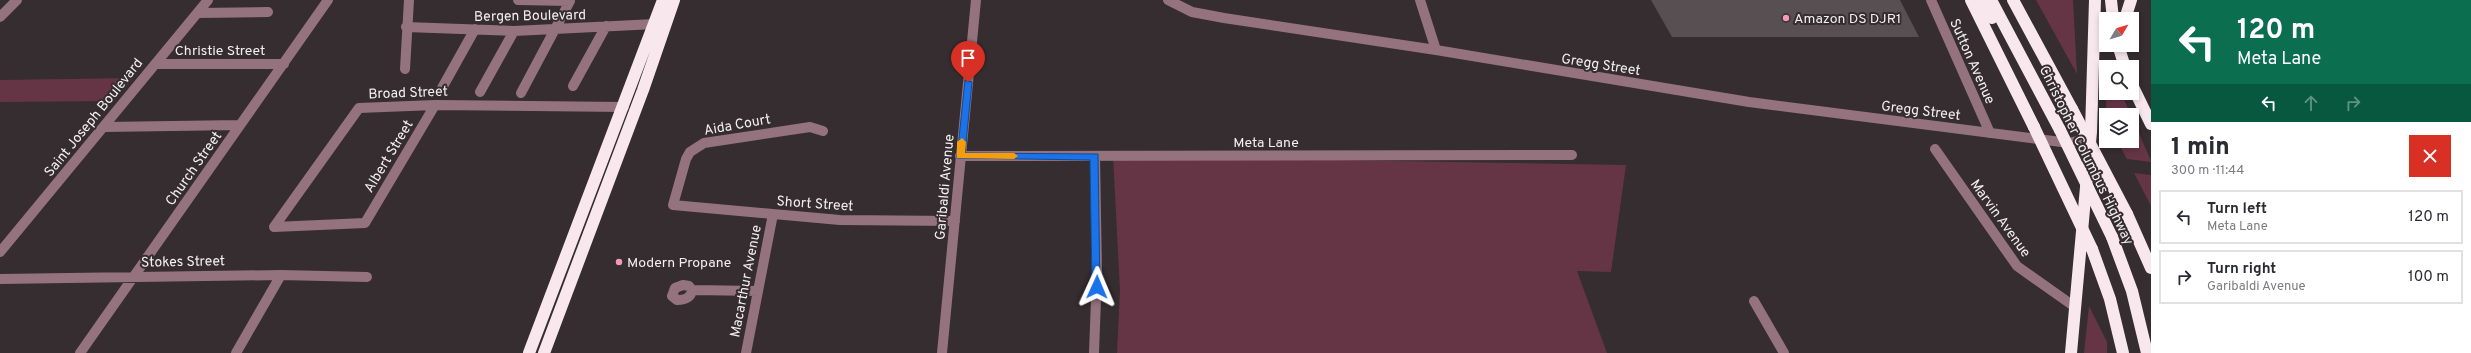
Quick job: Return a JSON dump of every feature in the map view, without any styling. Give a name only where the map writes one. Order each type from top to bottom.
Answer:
[{"type":"highway","points":[[529,353],[624,107],[663,0]]},
{"type":"highway","points":[[544,353],[643,90],[674,0]]},
{"type":"highway","points":[[1971,0],[2092,249],[2110,298],[2123,353]]},
{"type":"highway","points":[[1982,0],[1993,20],[2012,40]]},
{"type":"highway","name":"Christopher Columbus Highway","points":[[1991,0],[2060,130],[2112,237],[2132,291],[2147,353]]},
{"type":"highway","name":"Christopher Columbus Highway","points":[[2013,0],[2127,214],[2151,268]]},
{"type":"highway","points":[[2071,353],[2092,130],[2096,42],[2095,0]]},
{"type":"highway","points":[[2111,0],[2112,12]]},
{"type":"highway","points":[[2127,12],[2131,0]]},
{"type":"highway","points":[[2139,99],[2151,124]]},
{"type":"street","points":[[0,17],[17,0]]},
{"type":"street","name":"Saint Joseph Boulevard","points":[[0,252],[208,0]]},
{"type":"street","name":"Church Street","points":[[80,353],[328,0]]},
{"type":"street","points":[[405,69],[406,27],[409,0]]},
{"type":"street","points":[[518,0],[570,1],[521,93]]},
{"type":"street","name":"Garibaldi Avenue","points":[[942,353],[976,0]]},
{"type":"street","name":"Gregg Street","points":[[1168,0],[1192,12],[1224,18],[1436,50],[1749,102],[2034,140],[2069,143],[2081,140],[2092,130]]},
{"type":"street","points":[[1420,0],[1436,50]]},
{"type":"street","name":"Sutton Avenue","points":[[1931,0],[1990,133]]},
{"type":"street","points":[[198,13],[268,12]]},
{"type":"street","name":"Bergen Boulevard","points":[[406,27],[514,30],[655,24]]},
{"type":"street","points":[[573,86],[606,26]]},
{"type":"street","points":[[442,88],[475,29]]},
{"type":"street","points":[[480,92],[514,30]]},
{"type":"street","name":"Christie Street","points":[[155,64],[284,64]]},
{"type":"street","name":"Broad Street","points":[[364,223],[274,227],[360,108],[435,104],[624,107]]},
{"type":"street","name":"Albert Street","points":[[364,223],[435,104]]},
{"type":"street","points":[[104,127],[240,126]]},
{"type":"street","name":"Aida Court","points":[[673,205],[686,159],[690,152],[704,143],[810,127],[823,131]]},
{"type":"street","name":"Gregg Street","points":[[2034,140],[2062,150],[2089,173]]},
{"type":"street","name":"Marvin Avenue","points":[[1934,148],[2017,266],[2075,307]]},
{"type":"street","name":"Meta Lane","points":[[960,156],[1572,155]]},
{"type":"street","points":[[1094,353],[1097,272],[1095,156]]},
{"type":"street","name":"Short Street","points":[[673,205],[712,207],[840,220],[955,221]]},
{"type":"street","name":"Macarthur Avenue","points":[[746,353],[773,214]]},
{"type":"street","points":[[236,353],[281,275]]},
{"type":"street","name":"Stokes Street","points":[[0,279],[281,275],[367,277]]},
{"type":"street","points":[[692,290],[758,291]]},
{"type":"street","points":[[1754,302],[1784,353]]},
{"type":"shaded area","points":[[2036,0],[2073,0],[2077,74]]},
{"type":"shaded area","points":[[133,78],[114,101],[0,102],[0,80]]},
{"type":"shaded area","points":[[2107,100],[2124,100],[2128,108],[2106,108]]},
{"type":"shaded area","points":[[2139,133],[2151,162],[2127,159],[2121,148],[2139,148]]},
{"type":"shaded area","points":[[1113,156],[1626,165],[1611,272],[1577,271],[1607,353],[1117,353],[1120,290]]},
{"type":"shaded area","points":[[2134,173],[2151,175],[2151,206]]},
{"type":"shaded area","points":[[2089,306],[2107,342],[2107,353],[2084,353]]},
{"type":"building","name":"Amazon DS DJR1","points":[[1651,0],[1900,0],[1919,37],[1672,37]]},
{"type":"slow traffic","points":[[962,142],[960,156],[1014,156]]},
{"type":"place","name":"Amazon DS DJR1","points":[[1786,18]]},
{"type":"place","name":"Modern Propane","points":[[619,262]]},
{"type":"route","points":[[968,82],[960,156],[1095,156],[1097,287]]}]
